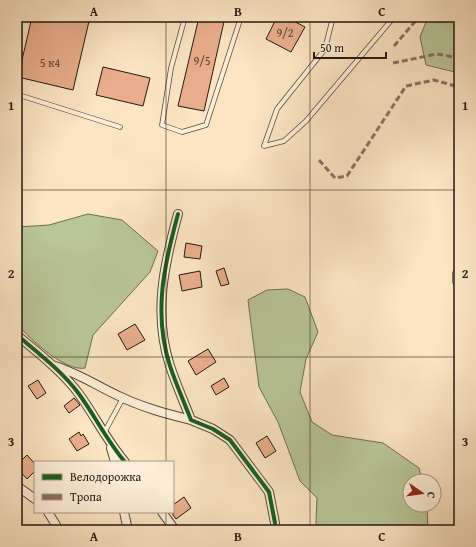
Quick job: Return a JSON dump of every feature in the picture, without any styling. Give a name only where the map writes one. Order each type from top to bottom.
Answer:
[{"type":"street","points":[[178,214],[166,261],[162,324],[170,365],[191,420]]},
{"type":"street","points":[[17,334],[54,366],[78,393],[110,445],[115,461]]},
{"type":"street","points":[[54,366],[66,370],[123,398],[148,408],[191,420],[214,429],[230,440],[269,492],[278,527]]},
{"type":"street","points":[[110,445],[124,461]]},
{"type":"street","points":[[17,486],[34,499]]},
{"type":"street","points":[[49,513],[59,530]]},
{"type":"street","points":[[124,513],[128,530]]},
{"type":"street","points":[[163,513],[175,530]]},
{"type":"lane","points":[[185,17],[172,68],[162,125],[182,132],[206,125],[241,17]]},
{"type":"lane","points":[[333,17],[325,49],[277,109],[264,146],[284,141],[306,121],[394,17]]},
{"type":"lane","points":[[17,91],[20,95],[120,127]]},
{"type":"lane","points":[[459,265],[455,282],[459,287]]},
{"type":"lane","points":[[104,434],[123,398]]},
{"type":"green space","points":[[428,17],[459,17],[459,73],[426,65],[420,37]]},
{"type":"green space","points":[[88,214],[122,220],[158,251],[150,272],[93,335],[85,368],[77,368],[58,360],[48,353],[30,338],[17,324],[17,227],[49,225]]},
{"type":"green space","points":[[288,289],[305,297],[318,332],[306,359],[300,392],[312,422],[332,435],[383,443],[419,468],[420,473],[402,473],[402,513],[427,513],[428,530],[318,530],[316,523],[317,498],[300,481],[278,422],[259,387],[248,300],[267,290]]},
{"type":"building","points":[[32,17],[90,17],[73,90],[18,77]]},
{"type":"building","points":[[199,17],[225,17],[204,111],[178,106]]},
{"type":"building","points":[[277,17],[286,17],[305,27],[291,52],[266,39]]},
{"type":"building","points":[[103,67],[150,78],[143,106],[96,95]]},
{"type":"building","points":[[186,243],[202,246],[200,259],[184,257]]},
{"type":"building","points":[[224,268],[229,284],[221,286],[216,271]]},
{"type":"building","points":[[200,271],[202,287],[182,291],[179,275]]},
{"type":"building","points":[[135,324],[145,340],[127,350],[118,334]]},
{"type":"building","points":[[208,349],[216,362],[196,375],[188,361]]},
{"type":"building","points":[[224,378],[229,387],[216,395],[211,386]]},
{"type":"building","points":[[38,380],[46,393],[37,399],[28,386]]},
{"type":"building","points":[[74,398],[80,405],[69,413],[64,406]]},
{"type":"building","points":[[79,432],[81,436],[83,434],[89,444],[77,451],[69,439]]},
{"type":"building","points":[[267,436],[276,451],[265,458],[256,443]]},
{"type":"building","points":[[27,455],[34,463],[34,472],[27,479],[17,468],[17,456],[21,461]]},
{"type":"building","points":[[184,497],[191,508],[176,519],[173,515],[174,504]]},
{"type":"marked path","points":[[394,46],[419,17]]},
{"type":"marked path","points":[[393,63],[437,54],[459,58]]},
{"type":"marked path","points":[[319,160],[335,178],[347,176],[406,86],[434,80],[459,87]]},
{"type":"cycle path","points":[[178,214],[168,252],[162,290],[162,327],[170,366],[191,420],[213,429],[230,440],[269,492],[275,523]]},
{"type":"cycle path","points":[[17,335],[50,363],[79,394],[112,446],[124,461]]}]
